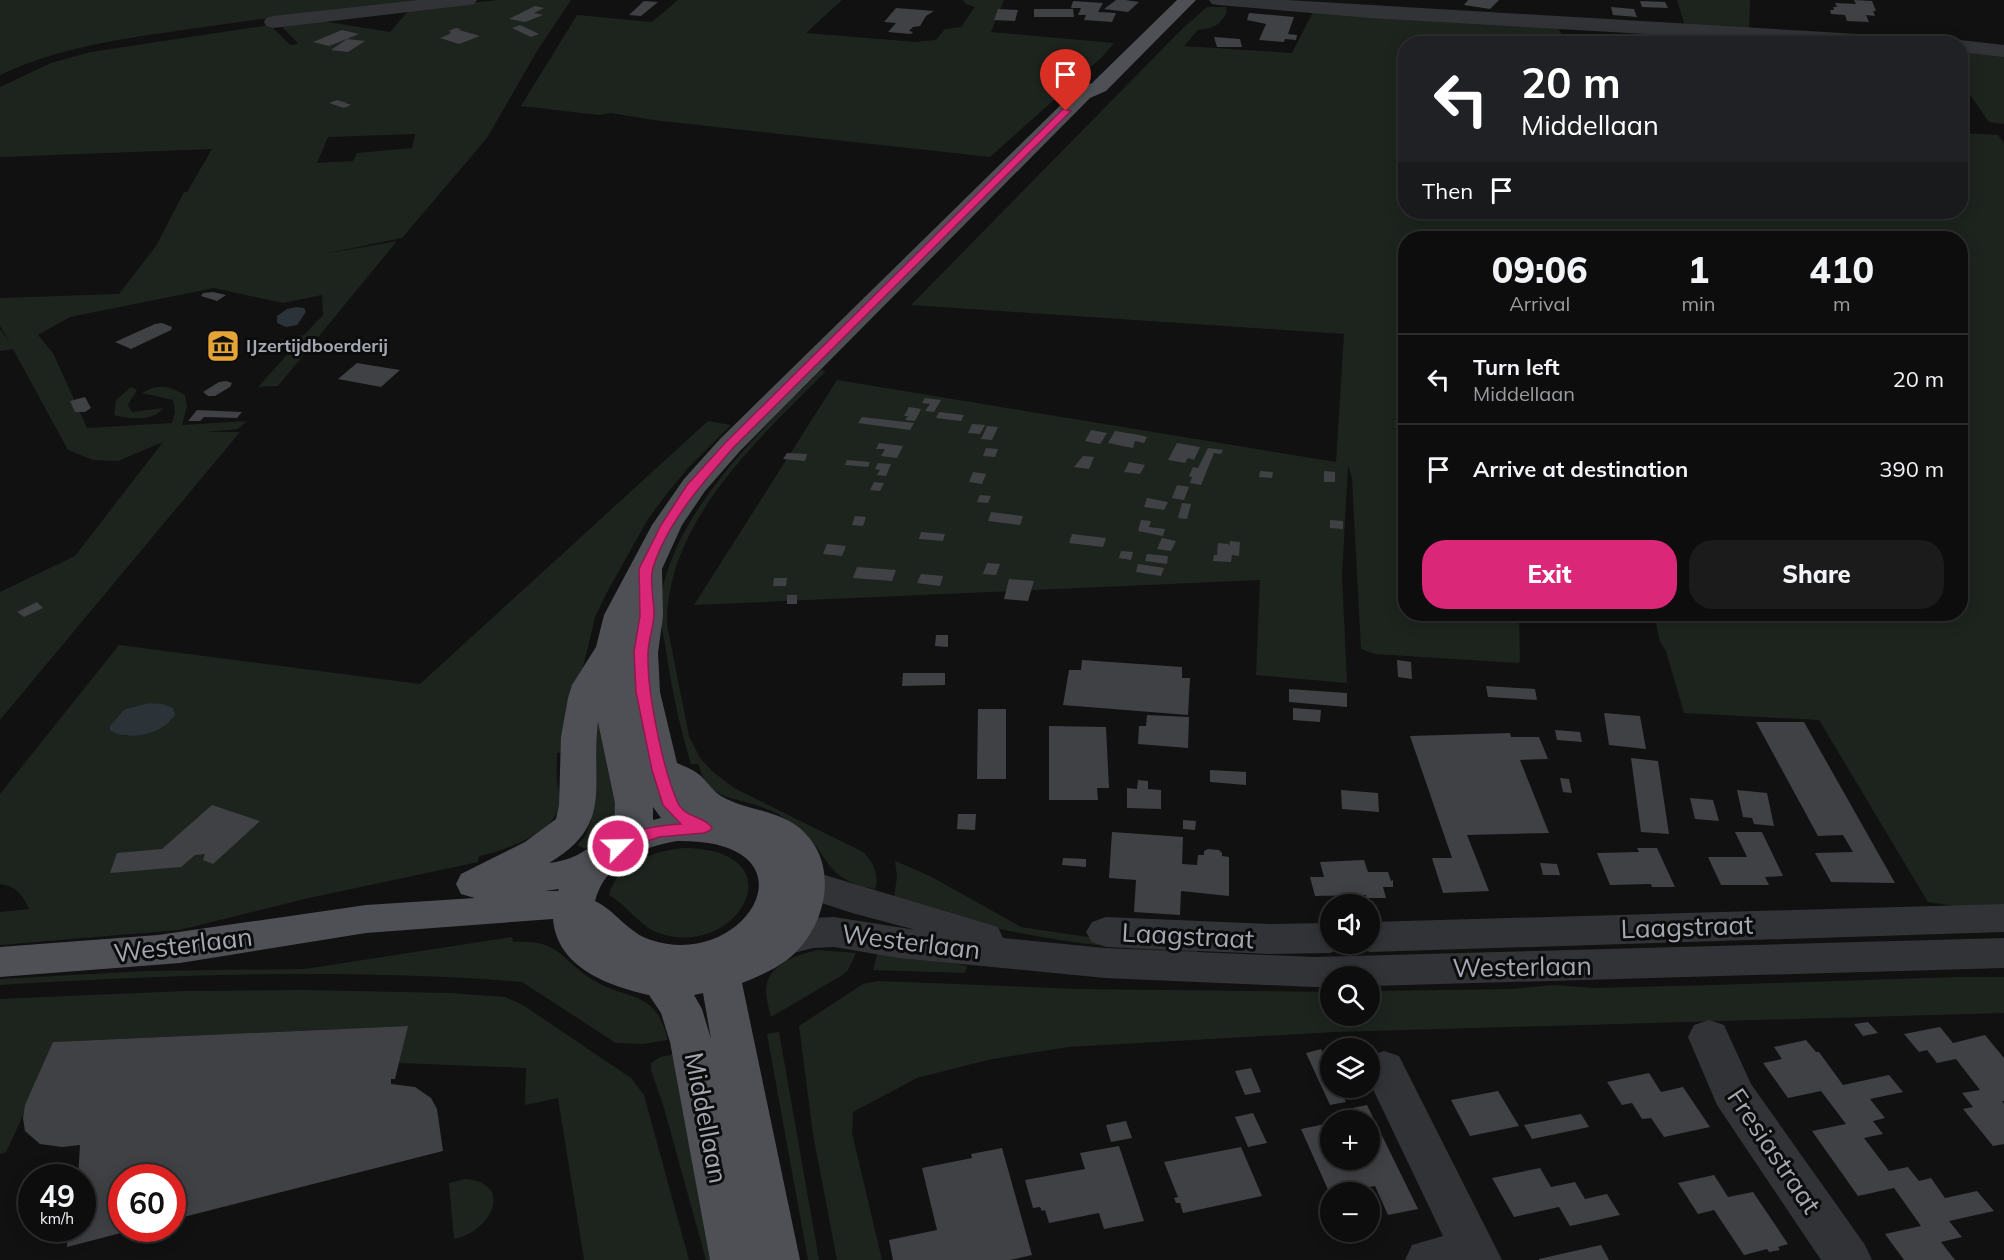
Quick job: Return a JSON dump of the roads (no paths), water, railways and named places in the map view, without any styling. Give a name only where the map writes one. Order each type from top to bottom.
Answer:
[{"type":"main road","points":[[1083,94],[1086,85],[1169,0]]},
{"type":"main road","points":[[631,839],[634,828],[634,803],[616,722],[611,683],[613,646],[620,615],[646,569],[655,546],[680,506],[694,485],[730,445],[1083,94],[1099,87],[1187,0]]},
{"type":"main road","points":[[646,569],[647,616],[641,652],[643,692],[670,805],[683,819],[709,818],[747,839],[792,878],[780,883],[779,894],[770,916],[760,928],[748,956],[697,980],[663,981],[628,974],[612,968],[589,952],[574,920],[578,889],[592,866],[604,855],[631,839],[709,818]]},
{"type":"main road","points":[[475,884],[550,844],[568,829],[574,820],[578,806],[577,761],[580,729],[586,696],[592,681],[613,646]]},
{"type":"main road","name":"Westerlaan","points":[[0,962],[171,949],[366,919],[475,884],[562,875],[592,866]]},
{"type":"main road","name":"Middellaan","points":[[776,1260],[737,1055],[754,1028],[747,976],[748,956],[799,919],[792,878]]},
{"type":"main road","name":"Westerlaan","points":[[366,919],[462,931],[527,925],[561,928],[574,920],[593,916],[622,944],[658,958],[748,956]]},
{"type":"main road","name":"Middellaan","points":[[663,981],[681,1009],[691,1042],[734,1260]]},
{"type":"street","points":[[273,22],[468,0]]},
{"type":"street","points":[[1218,0],[1378,12],[1788,36]]},
{"type":"street","points":[[1968,47],[2004,51]]},
{"type":"street","name":"Westerlaan","points":[[792,878],[842,896],[910,913],[1040,956]]},
{"type":"street","name":"Laagstraat","points":[[1380,937],[2004,918]]},
{"type":"street","name":"Westerlaan","points":[[748,956],[813,933],[834,932],[899,943],[1106,963],[1271,955],[2004,953]]},
{"type":"street","name":"Laagstraat","points":[[1106,932],[1271,955],[1320,941]]},
{"type":"street","name":"Fresiastraat","points":[[1708,1037],[1732,1093],[1848,1260]]},
{"type":"street","points":[[1384,1068],[1476,1255],[1429,1260]]},
{"type":"place","name":"IJzertijdboerderij","points":[[223,346]]}]
